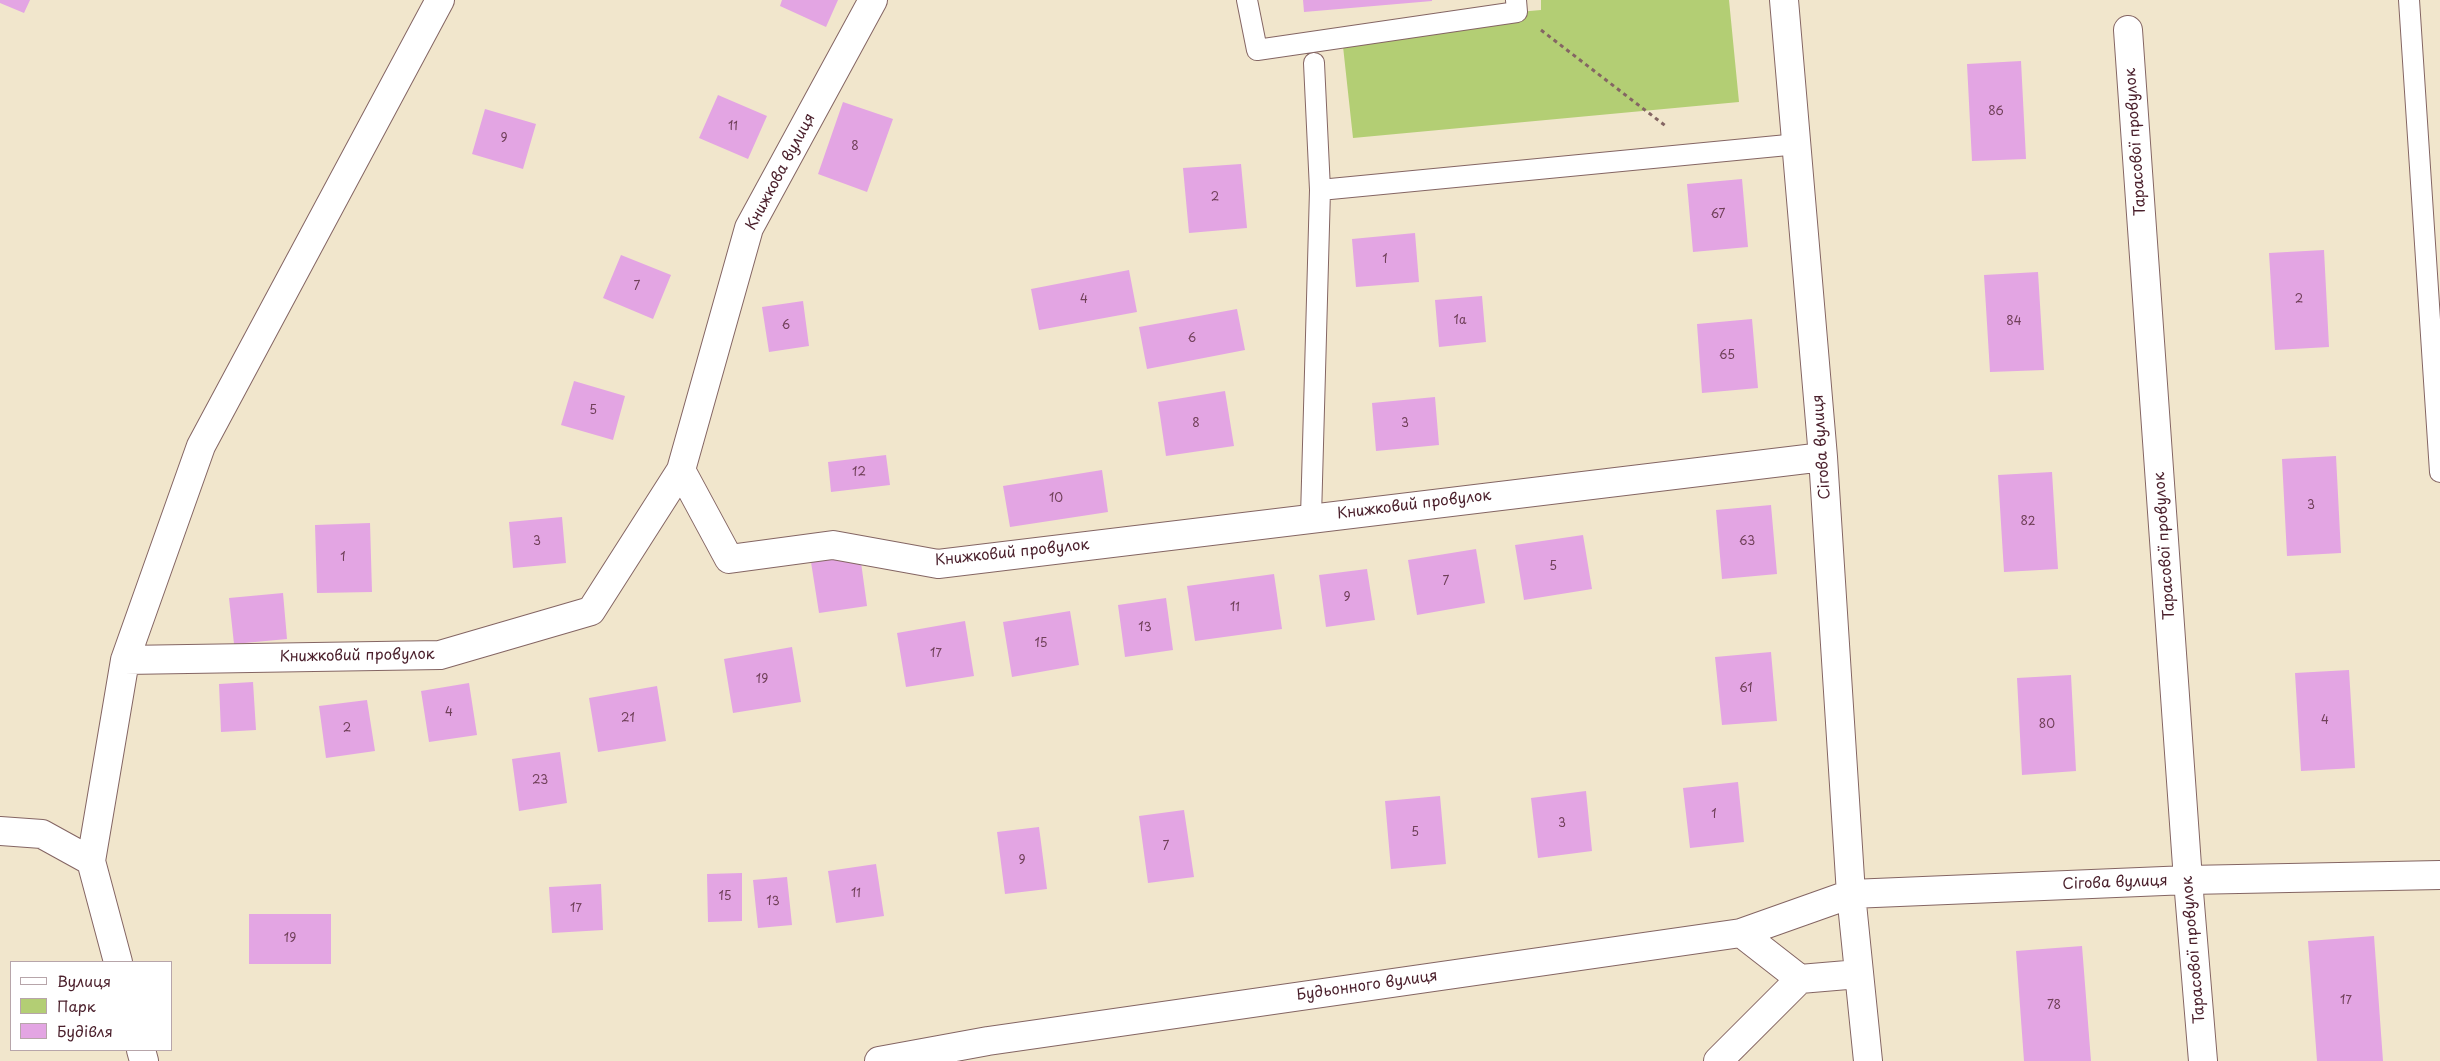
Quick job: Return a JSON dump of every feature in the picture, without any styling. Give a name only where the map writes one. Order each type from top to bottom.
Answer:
[{"type":"street","points":[[118,961],[91,861],[126,660],[201,446],[440,0]]},
{"type":"street","name":"Книжкова вулиця","points":[[681,470],[750,228],[873,0]]},
{"type":"street","name":"Сігова вулиця","points":[[1784,0],[1798,144],[1823,457],[1851,894],[1868,1061]]},
{"type":"street","name":"Тарасової провулок","points":[[2128,30],[2188,880],[2203,1061]]},
{"type":"street","name":"Книжковий провулок","points":[[126,660],[440,655],[591,612],[681,470],[729,559],[833,545],[938,564],[1311,517],[1823,457]]},
{"type":"street","points":[[0,831],[42,834],[91,861]]},
{"type":"street","name":"Сігова вулиця","points":[[1851,894],[2188,880],[2440,875]]},
{"type":"street","name":"Будьонного вулиця","points":[[879,1061],[988,1041],[1741,933],[1851,894]]},
{"type":"street","points":[[1741,933],[1800,979]]},
{"type":"street","points":[[1718,1061],[1800,979],[1859,974]]},
{"type":"lane","points":[[1247,0],[1257,50],[1516,6]]},
{"type":"lane","points":[[2409,0],[2440,472]]},
{"type":"lane","points":[[1311,517],[1320,190],[1314,63]]},
{"type":"lane","points":[[1320,190],[1798,144]]},
{"type":"path","points":[[1516,6],[1702,154]]},
{"type":"green space","points":[[1541,0],[1729,0],[1739,102],[1353,138],[1341,28],[1541,10]]},
{"type":"building","points":[[0,0],[30,0],[24,13],[0,3]]},
{"type":"building","points":[[782,0],[838,0],[826,27],[780,6]]},
{"type":"building","points":[[1303,0],[1432,0],[1432,1],[1304,12]]},
{"type":"building","points":[[2021,61],[2026,159],[1972,161],[1967,64]]},
{"type":"building","points":[[718,95],[767,116],[748,159],[699,138]]},
{"type":"building","points":[[843,102],[893,119],[867,192],[818,174]]},
{"type":"building","points":[[485,109],[536,124],[523,169],[472,154]]},
{"type":"building","points":[[1241,164],[1247,228],[1189,233],[1183,168]]},
{"type":"building","points":[[1742,179],[1748,247],[1693,252],[1687,184]]},
{"type":"building","points":[[1415,233],[1419,282],[1356,287],[1352,239]]},
{"type":"building","points":[[2324,250],[2329,347],[2275,350],[2269,253]]},
{"type":"building","points":[[621,255],[671,275],[653,319],[603,298]]},
{"type":"building","points":[[1129,270],[1137,312],[1039,330],[1031,289]]},
{"type":"building","points":[[2038,272],[2044,370],[1990,372],[1984,275]]},
{"type":"building","points":[[1482,296],[1486,342],[1439,347],[1435,300]]},
{"type":"building","points":[[803,301],[809,346],[769,352],[762,307]]},
{"type":"building","points":[[1237,309],[1245,350],[1147,369],[1139,327]]},
{"type":"building","points":[[1752,319],[1758,388],[1702,393],[1697,324]]},
{"type":"building","points":[[574,381],[625,396],[613,440],[561,425]]},
{"type":"building","points":[[1225,391],[1234,446],[1166,456],[1158,402]]},
{"type":"building","points":[[1435,397],[1439,445],[1376,451],[1372,403]]},
{"type":"building","points":[[886,455],[890,485],[831,492],[828,462]]},
{"type":"building","points":[[2336,456],[2341,553],[2287,556],[2282,459]]},
{"type":"building","points":[[1102,470],[1108,512],[1010,527],[1003,486]]},
{"type":"building","points":[[2052,472],[2058,569],[2004,572],[1998,475]]},
{"type":"building","points":[[1771,505],[1777,574],[1722,579],[1716,510]]},
{"type":"building","points":[[562,517],[566,563],[513,568],[509,522]]},
{"type":"building","points":[[370,523],[372,592],[317,593],[315,525]]},
{"type":"building","points":[[1583,535],[1592,589],[1524,600],[1515,545]]},
{"type":"building","points":[[1476,549],[1485,603],[1417,615],[1408,560]]},
{"type":"building","points":[[860,555],[867,606],[819,613],[811,562]]},
{"type":"building","points":[[1367,569],[1375,620],[1326,627],[1319,575]]},
{"type":"building","points":[[1274,574],[1282,629],[1195,641],[1187,586]]},
{"type":"building","points":[[283,593],[287,639],[234,644],[229,598]]},
{"type":"building","points":[[1166,598],[1173,650],[1125,657],[1118,605]]},
{"type":"building","points":[[1070,611],[1079,665],[1012,677],[1003,622]]},
{"type":"building","points":[[965,621],[974,676],[906,687],[897,633]]},
{"type":"building","points":[[792,647],[801,702],[733,713],[724,659]]},
{"type":"building","points":[[1771,652],[1777,721],[1722,725],[1715,657]]},
{"type":"building","points":[[2349,670],[2355,768],[2301,771],[2295,673]]},
{"type":"building","points":[[2071,675],[2076,771],[2022,775],[2017,678]]},
{"type":"building","points":[[253,682],[256,730],[221,732],[219,684]]},
{"type":"building","points":[[469,683],[477,735],[429,742],[421,691]]},
{"type":"building","points":[[657,686],[666,741],[598,752],[589,698]]},
{"type":"building","points":[[367,700],[375,751],[326,758],[319,706]]},
{"type":"building","points":[[560,752],[567,803],[519,811],[512,759]]},
{"type":"building","points":[[1738,782],[1744,842],[1690,848],[1683,788]]},
{"type":"building","points":[[1586,791],[1592,851],[1538,858],[1531,798]]},
{"type":"building","points":[[1440,796],[1446,864],[1391,869],[1385,801]]},
{"type":"building","points":[[1184,810],[1194,877],[1148,883],[1139,816]]},
{"type":"building","points":[[1039,827],[1047,889],[1005,894],[997,832]]},
{"type":"building","points":[[876,864],[884,916],[836,923],[828,871]]},
{"type":"building","points":[[742,873],[742,921],[708,922],[707,874]]},
{"type":"building","points":[[787,877],[792,925],[758,928],[753,880]]},
{"type":"building","points":[[601,884],[603,930],[552,933],[549,887]]},
{"type":"building","points":[[249,914],[331,914],[331,964],[249,964]]},
{"type":"building","points":[[2374,936],[2383,1061],[2317,1061],[2308,941]]},
{"type":"building","points":[[2082,946],[2091,1061],[2024,1061],[2016,951]]}]
